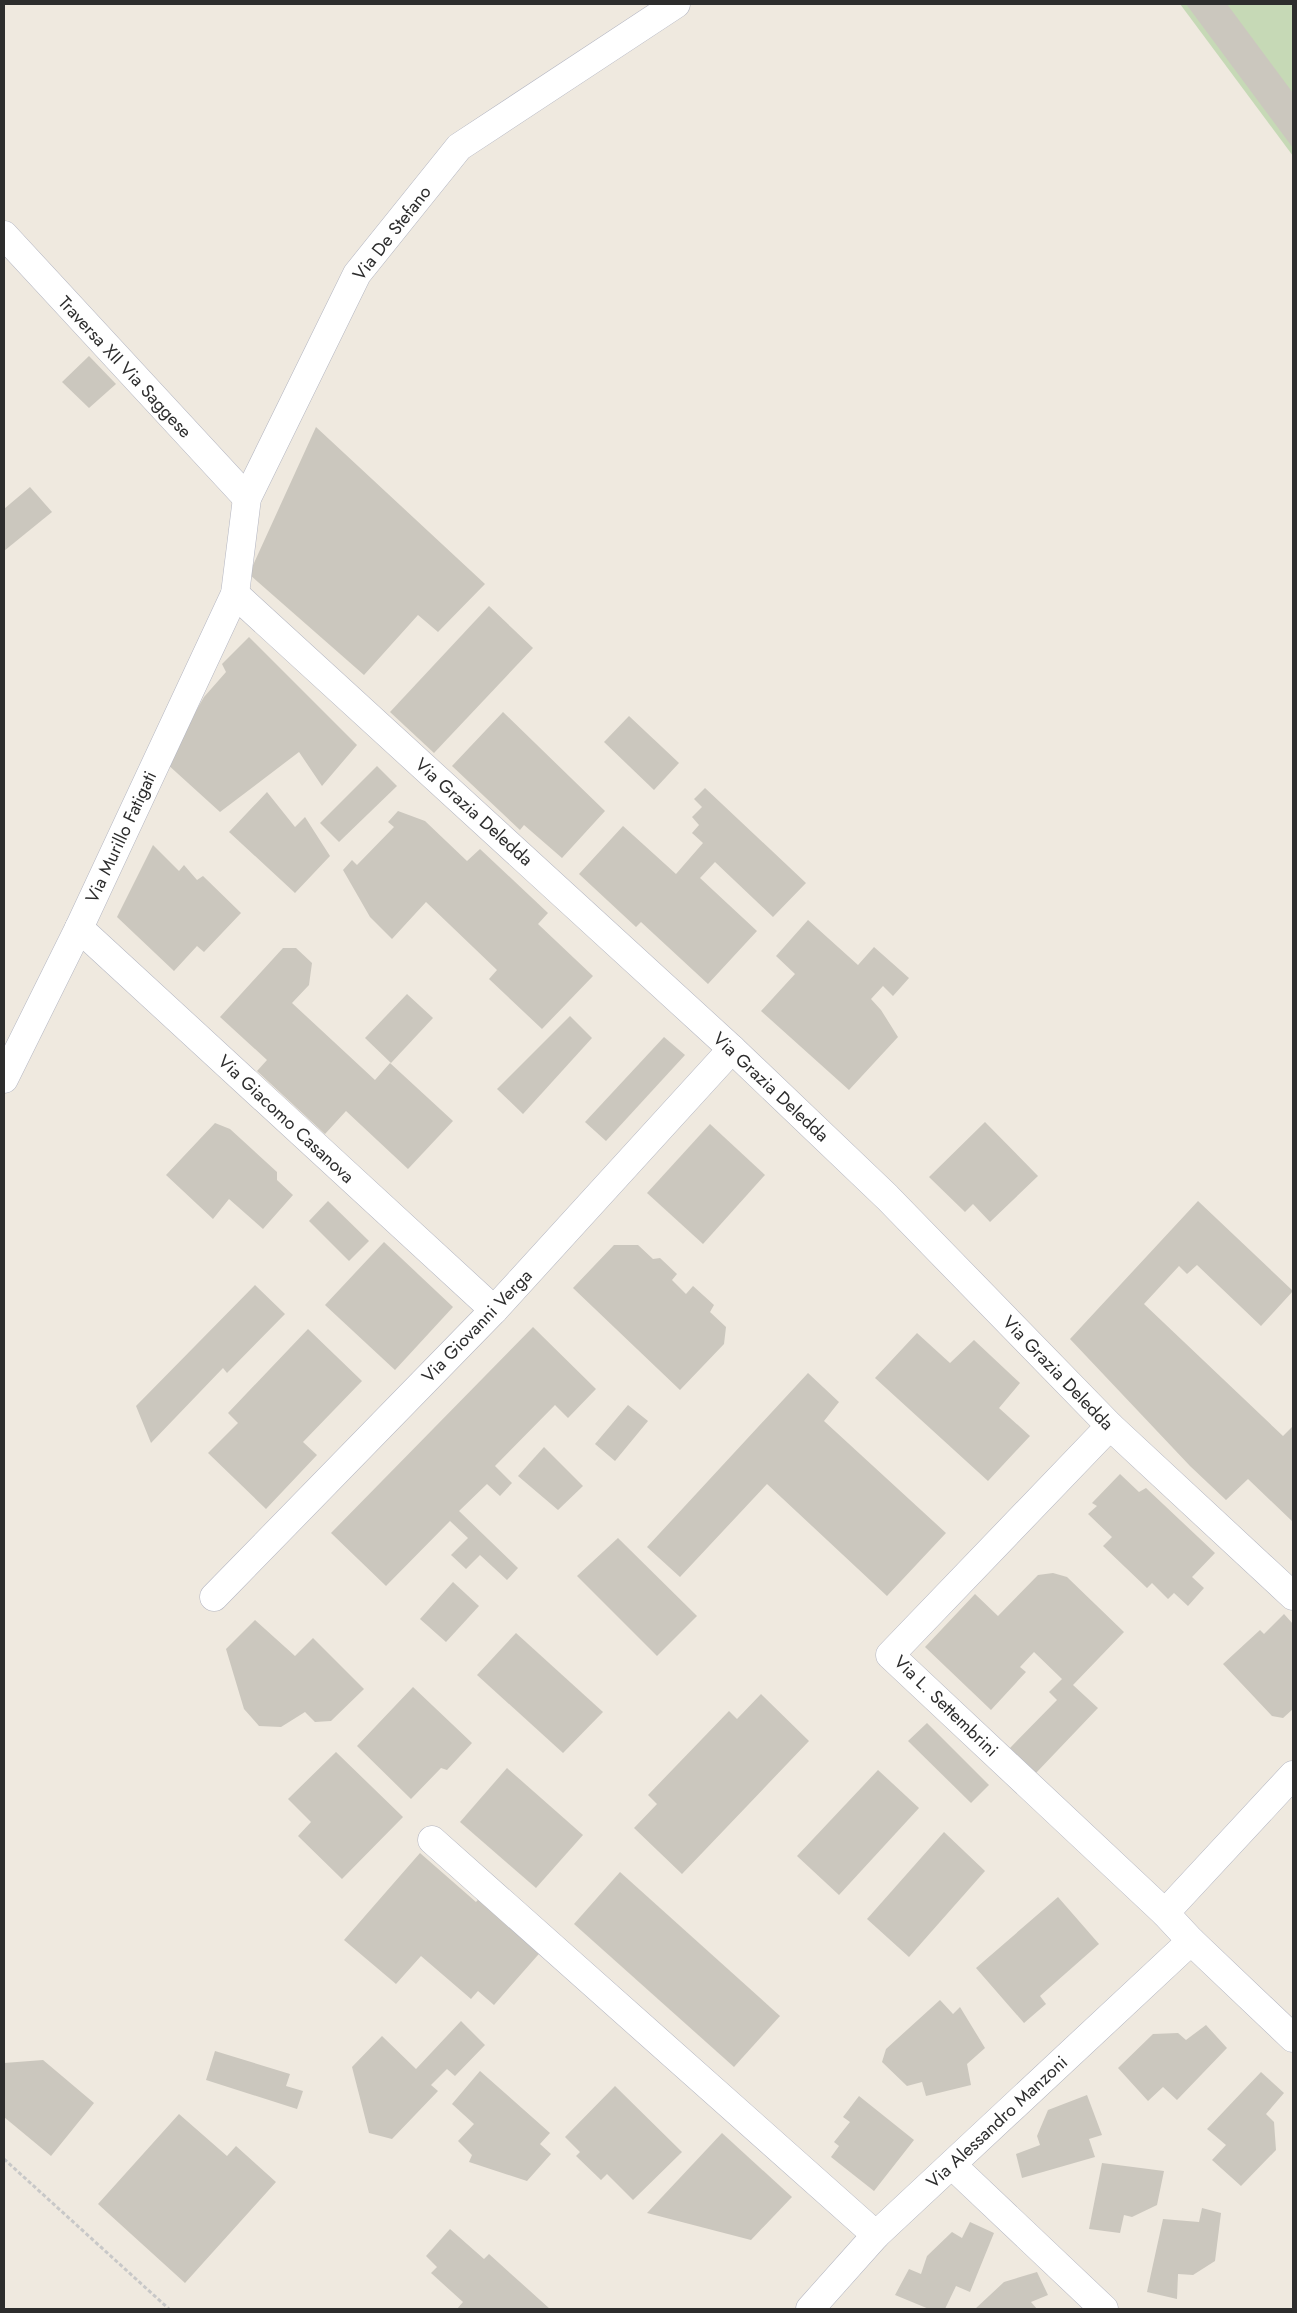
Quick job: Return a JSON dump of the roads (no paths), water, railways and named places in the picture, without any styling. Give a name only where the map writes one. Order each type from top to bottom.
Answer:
[{"type":"street","name":"Via De Stefano","points":[[235,594],[247,498],[357,274],[460,147],[676,4]]},
{"type":"street","name":"Traversa XII Via Saggese","points":[[4,236],[247,498]]},
{"type":"street","name":"Via Murillo Fatigati","points":[[4,1079],[79,928],[235,594]]},
{"type":"street","name":"Via Grazia Deledda","points":[[235,594],[732,1049],[888,1197],[1110,1426],[1293,1596]]},
{"type":"street","name":"Via Giacomo Casanova","points":[[79,928],[494,1310]]},
{"type":"street","name":"Via Giovanni Verga","points":[[214,1597],[494,1310],[732,1049]]},
{"type":"street","name":"Via L. Settembrini","points":[[1110,1426],[890,1655],[1165,1913]]},
{"type":"street","points":[[1293,1775],[1165,1913],[1190,1941],[1293,2038]]},
{"type":"street","points":[[432,1840],[876,2235]]},
{"type":"street","name":"Via Alessandro Manzoni","points":[[810,2309],[876,2235],[1190,1941]]},
{"type":"street","points":[[952,2165],[1104,2309]]}]
